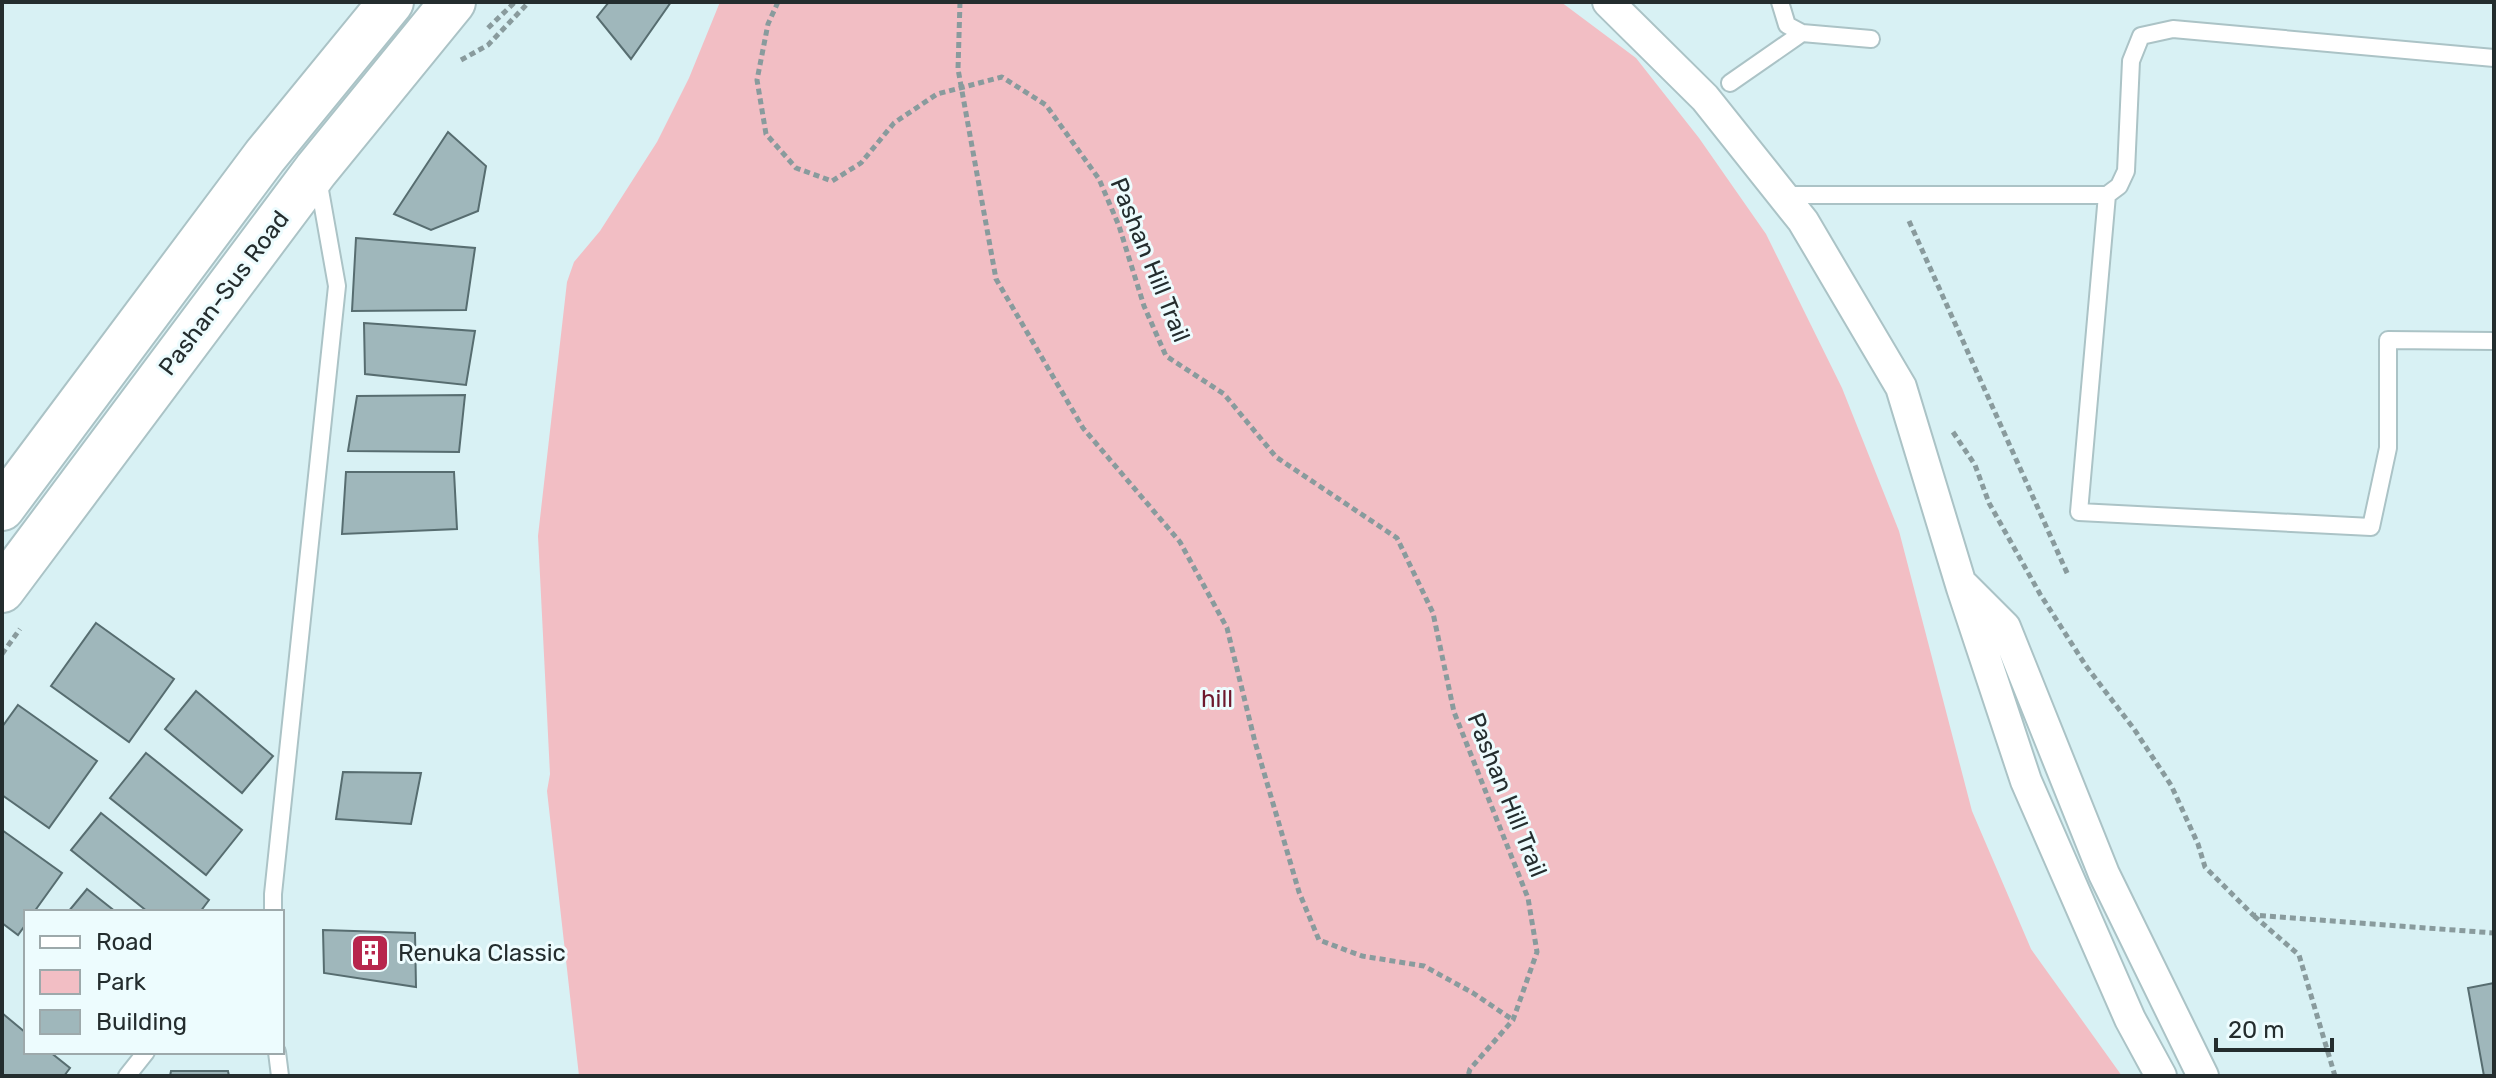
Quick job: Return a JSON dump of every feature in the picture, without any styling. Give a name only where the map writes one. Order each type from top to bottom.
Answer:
[{"type":"main road","name":"Pashan-Sus Road","points":[[2,508],[265,156],[391,2]]},
{"type":"main road","name":"Pashan-Sus Road","points":[[2,590],[316,170],[453,2]]},
{"type":"street","points":[[1608,2],[1705,98],[1803,221],[1901,387],[1960,582],[2026,781],[2130,1019],[2161,1076]]},
{"type":"street","points":[[1960,582],[2005,627],[2104,874],[2203,1076]]},
{"type":"lane","points":[[1780,2],[1787,25],[1802,33],[1871,39]]},
{"type":"lane","points":[[1782,195],[2107,195],[2119,186],[2126,171],[2131,61],[2141,36],[2173,29],[2494,58]]},
{"type":"lane","points":[[1730,83],[1802,33]]},
{"type":"lane","points":[[273,910],[337,286],[316,170]]},
{"type":"lane","points":[[2107,195],[2079,512],[2371,527],[2388,448],[2388,340],[2494,341]]},
{"type":"lane","points":[[261,910],[273,894]]},
{"type":"lane","points":[[127,1076],[144,1054]]},
{"type":"lane","points":[[277,1054],[280,1076]]},
{"type":"path","points":[[452,63],[488,45],[529,2]]},
{"type":"path","name":"Pashan Hill Trail","points":[[778,2],[768,24],[757,80],[766,134],[796,168],[832,181],[861,163],[894,123],[937,94],[1002,77],[1046,105],[1099,179],[1119,226],[1144,306],[1166,356],[1224,394],[1276,457],[1397,538],[1433,613],[1454,712],[1528,898],[1537,952],[1513,1020],[1470,1069],[1468,1076]]},
{"type":"path","points":[[960,2],[958,69],[996,279],[1083,428],[1180,542],[1227,628],[1255,742],[1299,892],[1319,940],[1362,956],[1424,966],[1513,1020]]},
{"type":"path","points":[[1898,195],[2068,575]]},
{"type":"path","points":[[1950,427],[1975,465],[1989,503],[2040,594],[2086,666],[2134,729],[2171,785],[2205,867],[2299,955],[2335,1076]]},
{"type":"path","points":[[2253,915],[2494,933]]},
{"type":"green space","name":"hill","points":[[720,2],[1561,2],[1636,58],[1699,138],[1766,234],[1842,388],[1899,531],[1972,811],[2031,949],[2122,1076],[579,1076],[547,791],[550,774],[538,536],[567,282],[574,262],[600,231],[657,142],[689,78]]},
{"type":"building","points":[[609,2],[671,2],[631,59],[597,17]]},
{"type":"building","points":[[448,132],[486,166],[478,211],[431,230],[394,214]]},
{"type":"building","points":[[356,238],[475,248],[466,310],[352,311]]},
{"type":"building","points":[[364,323],[475,331],[466,385],[365,374]]},
{"type":"building","points":[[465,395],[459,452],[348,451],[357,396]]},
{"type":"building","points":[[346,472],[454,472],[457,529],[342,534]]},
{"type":"building","points":[[96,623],[174,679],[129,742],[51,686]]},
{"type":"building","points":[[196,691],[273,756],[242,793],[165,729]]},
{"type":"building","points":[[18,705],[97,761],[49,828],[2,795],[2,727]]},
{"type":"building","points":[[146,753],[242,830],[206,875],[110,798]]},
{"type":"building","points":[[343,772],[421,773],[411,824],[336,819]]},
{"type":"building","points":[[101,813],[209,900],[202,910],[146,910],[71,850]]},
{"type":"building","points":[[2,830],[62,873],[35,910],[24,910],[24,927],[18,935],[2,923]]},
{"type":"building","points":[[87,889],[113,910],[70,910]]},
{"type":"building","name":"Renuka Classic","points":[[323,930],[415,933],[416,987],[324,973]]},
{"type":"building","points":[[2494,983],[2494,1076],[2484,1076],[2468,988]]},
{"type":"building","points":[[2,1013],[24,1031],[24,1054],[52,1054],[70,1068],[64,1076],[2,1076]]},
{"type":"building","points":[[171,1071],[228,1071],[229,1076],[170,1076]]},
{"type":"place","name":"Renuka Classic","points":[[370,953]]}]
